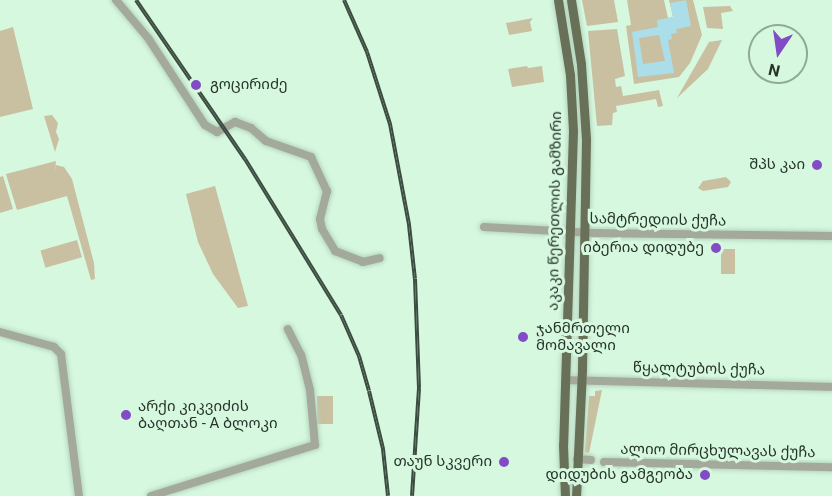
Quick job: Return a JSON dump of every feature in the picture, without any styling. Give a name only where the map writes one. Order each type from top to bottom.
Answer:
[{"type":"main road","name":"აკაკი წერეთლის გამზირი","points":[[558,0],[568,52],[573,101],[563,446],[565,496]]},
{"type":"main road","name":"აკაკი წერეთლის გამზირი","points":[[571,0],[585,105],[585,233],[576,496]]},
{"type":"street","points":[[116,0],[148,38],[205,125],[217,132],[235,122],[251,128],[266,141],[311,157],[327,190],[320,219],[322,229],[335,251],[363,262],[380,258]]},
{"type":"street","name":"სამტრედიის ქუჩა","points":[[484,227],[585,233],[832,237]]},
{"type":"street","points":[[152,496],[315,445],[310,390],[301,355],[288,329]]},
{"type":"street","points":[[0,332],[54,347],[61,354],[79,496]]},
{"type":"street","name":"წყალტუბოს ქუჩა","points":[[566,380],[832,387]]},
{"type":"street","points":[[577,459],[591,460]]},
{"type":"street","name":"ალიო მირცხულავას ქუჩა","points":[[604,462],[832,467]]},
{"type":"shaded area","points":[[582,0],[614,0],[618,22],[587,26]]},
{"type":"shaded area","points":[[627,0],[664,0],[668,18],[673,17],[669,0],[693,0],[702,35],[690,63],[679,77],[634,84],[626,26],[631,25]]},
{"type":"shaded area","points":[[730,6],[733,11],[721,13],[723,29],[707,28],[703,7]]},
{"type":"shaded area","points":[[533,18],[530,22],[532,31],[509,35],[506,23]]},
{"type":"shaded area","points":[[13,27],[33,109],[0,117],[0,31]]},
{"type":"shaded area","points":[[617,29],[625,76],[615,79],[616,87],[621,86],[623,96],[659,90],[663,106],[658,107],[656,99],[616,106],[617,112],[613,113],[612,125],[597,126],[588,31]]},
{"type":"shaded area","points":[[722,40],[708,69],[677,98],[709,42]]},
{"type":"shaded area","points":[[527,66],[528,68],[542,66],[544,82],[512,87],[508,69]]},
{"type":"shaded area","points":[[52,115],[58,123],[56,132],[59,139],[55,152],[44,116]]},
{"type":"shaded area","points":[[56,161],[55,172],[56,165],[64,167],[72,179],[94,263],[95,279],[91,280],[67,196],[17,210],[6,174]]},
{"type":"shaded area","points":[[3,176],[13,209],[0,213],[0,177]]},
{"type":"shaded area","points":[[726,177],[731,182],[728,187],[703,191],[698,188],[703,181]]},
{"type":"shaded area","points":[[215,186],[248,306],[238,308],[213,274],[198,242],[186,194]]},
{"type":"shaded area","points":[[77,240],[82,257],[45,268],[40,250]]},
{"type":"shaded area","points":[[721,249],[735,249],[735,274],[721,274]]},
{"type":"shaded area","points":[[602,390],[589,453],[585,452],[589,396],[595,396],[595,391]]},
{"type":"shaded area","points":[[317,396],[333,396],[333,424],[317,424]]},
{"type":"water","points":[[686,0],[691,26],[676,29],[677,33],[671,34],[672,39],[668,40],[674,73],[638,77],[632,32],[658,27],[657,20],[673,17],[670,3]],"holes":[[[659,35],[665,61],[643,64],[639,38]]]},
{"type":"railway","points":[[136,0],[245,159],[341,315],[359,356],[369,391],[383,449],[388,496]]},
{"type":"railway","points":[[344,0],[367,52],[390,124],[409,225],[415,279],[419,388],[412,496]]},
{"type":"place","name":"გოცირიძე","points":[[196,85]]},
{"type":"place","name":"შპს კაი","points":[[817,165]]},
{"type":"place","name":"იბერია დიდუბე","points":[[716,248]]},
{"type":"place","name":"ჯანმრთელი მომავალი","points":[[523,337]]},
{"type":"place","name":"არქი კიკვიძის ბაღთან - A ბლოკი","points":[[126,415]]},
{"type":"place","name":"თაუნ სკვერი","points":[[504,462]]},
{"type":"place","name":"დიდუბის გამგეობა","points":[[705,475]]}]
